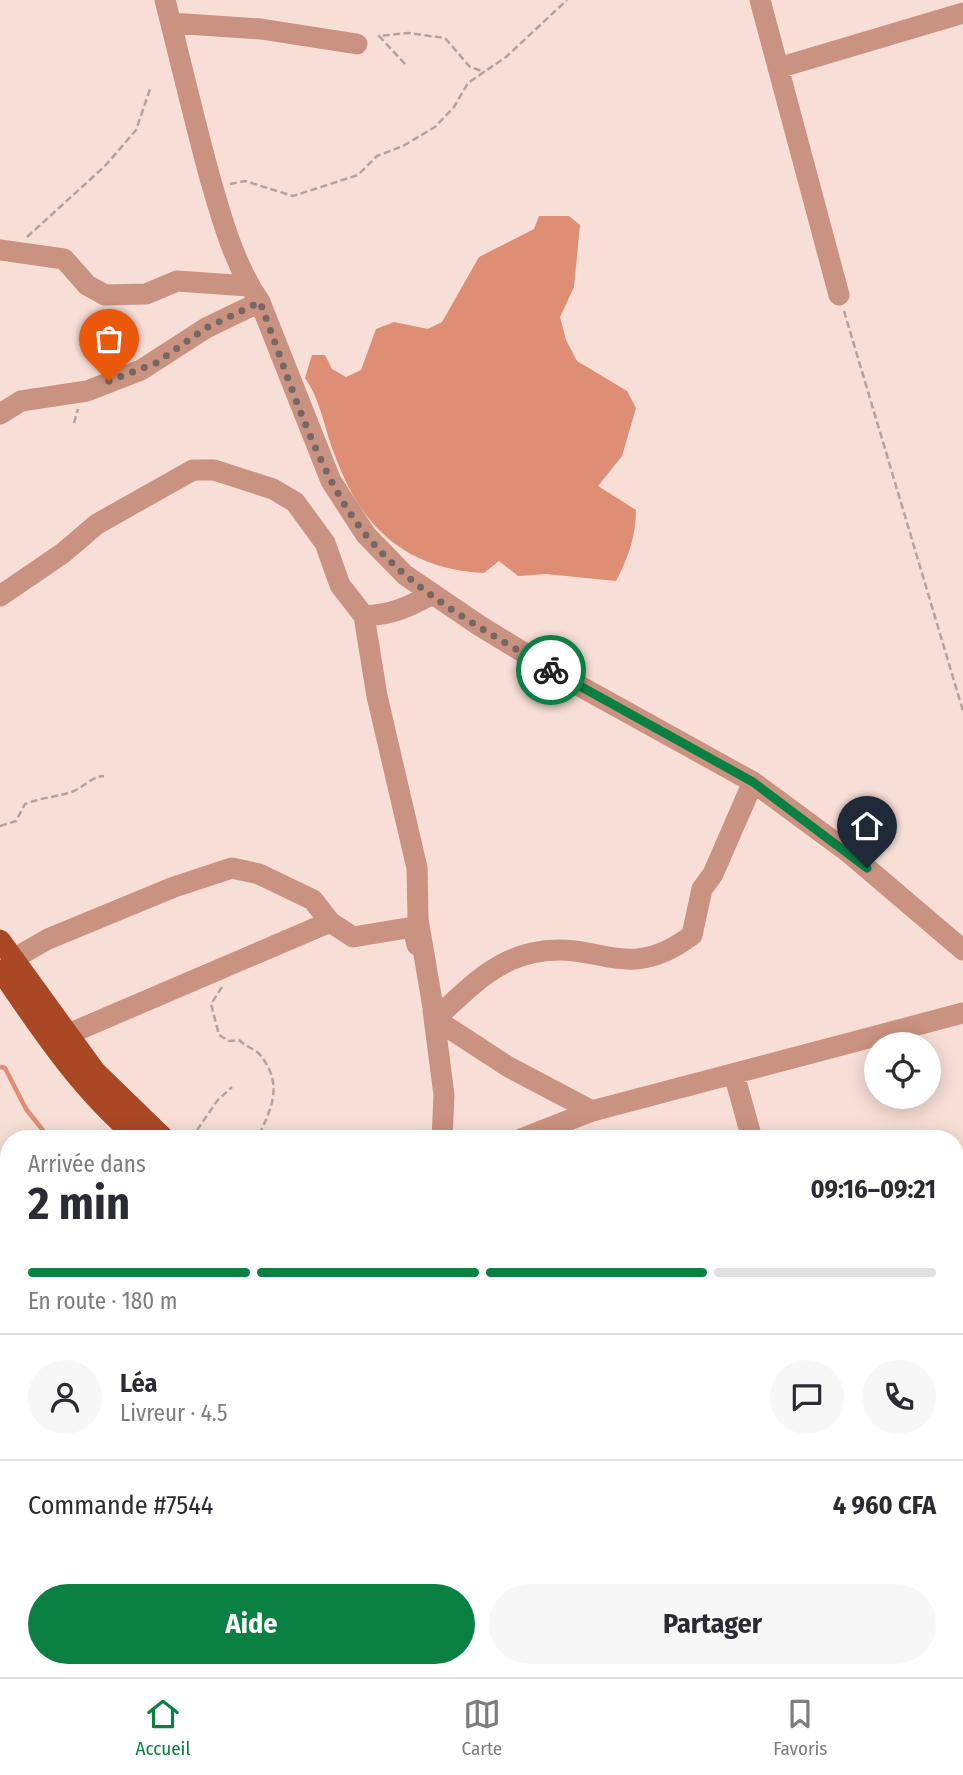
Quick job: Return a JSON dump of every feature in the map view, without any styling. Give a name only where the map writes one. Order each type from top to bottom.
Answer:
[{"type":"main road","points":[[0,940],[6,964],[49,1042],[88,1089],[130,1130]]},
{"type":"main road","points":[[6,964],[124,1101],[156,1130]]},
{"type":"street","points":[[165,0],[213,186],[331,481],[366,535],[405,575],[432,594],[567,679],[753,782],[848,852],[963,950]]},
{"type":"street","points":[[760,0],[839,295]]},
{"type":"street","points":[[778,68],[963,12]]},
{"type":"street","points":[[171,23],[261,29],[357,44]]},
{"type":"street","points":[[4,250],[64,259],[87,285],[105,295],[146,295],[177,281],[254,294]]},
{"type":"street","points":[[0,414],[21,401],[87,391],[141,370],[254,294]]},
{"type":"street","points":[[0,596],[63,553],[97,524],[193,470],[203,468],[273,489],[295,502],[325,543],[340,584],[363,616],[377,696],[417,868],[418,919],[435,1019],[444,1095],[442,1130]]},
{"type":"street","points":[[363,616],[396,612],[432,594]]},
{"type":"street","points":[[435,1019],[485,974],[506,961],[531,953],[555,949],[626,961],[646,960],[683,942],[692,935],[702,889],[713,874],[753,782]]},
{"type":"street","points":[[6,964],[48,939],[174,887],[232,868],[259,874],[313,901],[330,922],[353,937],[413,927],[435,1019],[507,1066],[592,1111]]},
{"type":"street","points":[[66,1035],[330,922]]},
{"type":"street","points":[[544,1130],[592,1111],[963,1013]]},
{"type":"street","points":[[734,1074],[750,1130]]},
{"type":"path","points":[[213,186],[245,181],[293,196],[358,175],[377,156],[402,146],[435,127],[454,107],[468,83],[485,72],[567,0]]},
{"type":"path","points":[[405,64],[379,36],[408,33],[445,38],[470,67],[485,72]]},
{"type":"path","points":[[4,250],[52,216],[105,166],[136,130],[150,89]]},
{"type":"path","points":[[839,295],[963,711]]},
{"type":"path","points":[[0,826],[16,821],[25,804],[51,794],[74,791],[96,777],[104,776]]},
{"type":"path","points":[[215,973],[222,986],[211,1004],[219,1035],[229,1041],[239,1040],[259,1054],[273,1076],[275,1089],[272,1112],[262,1130]]},
{"type":"path","points":[[197,1130],[218,1101],[232,1087]]},
{"type":"shaded area","points":[[539,216],[569,216],[580,225],[574,287],[560,317],[566,340],[577,361],[627,391],[636,408],[622,456],[598,486],[636,510],[630,547],[616,581],[546,574],[518,576],[499,561],[484,573],[456,570],[408,553],[372,522],[357,502],[345,479],[319,405],[305,378],[312,355],[325,355],[332,369],[346,377],[361,370],[376,329],[394,322],[428,329],[442,322],[479,257],[534,229]]},
{"type":"waterway","points":[[0,1067],[5,1068],[26,1109],[43,1130]]},
{"type":"way so far","points":[[109,381],[156,363],[206,328],[260,302],[331,481],[366,535],[405,575],[551,670]]},
{"type":"route","points":[[551,670],[753,782],[867,868]]}]
